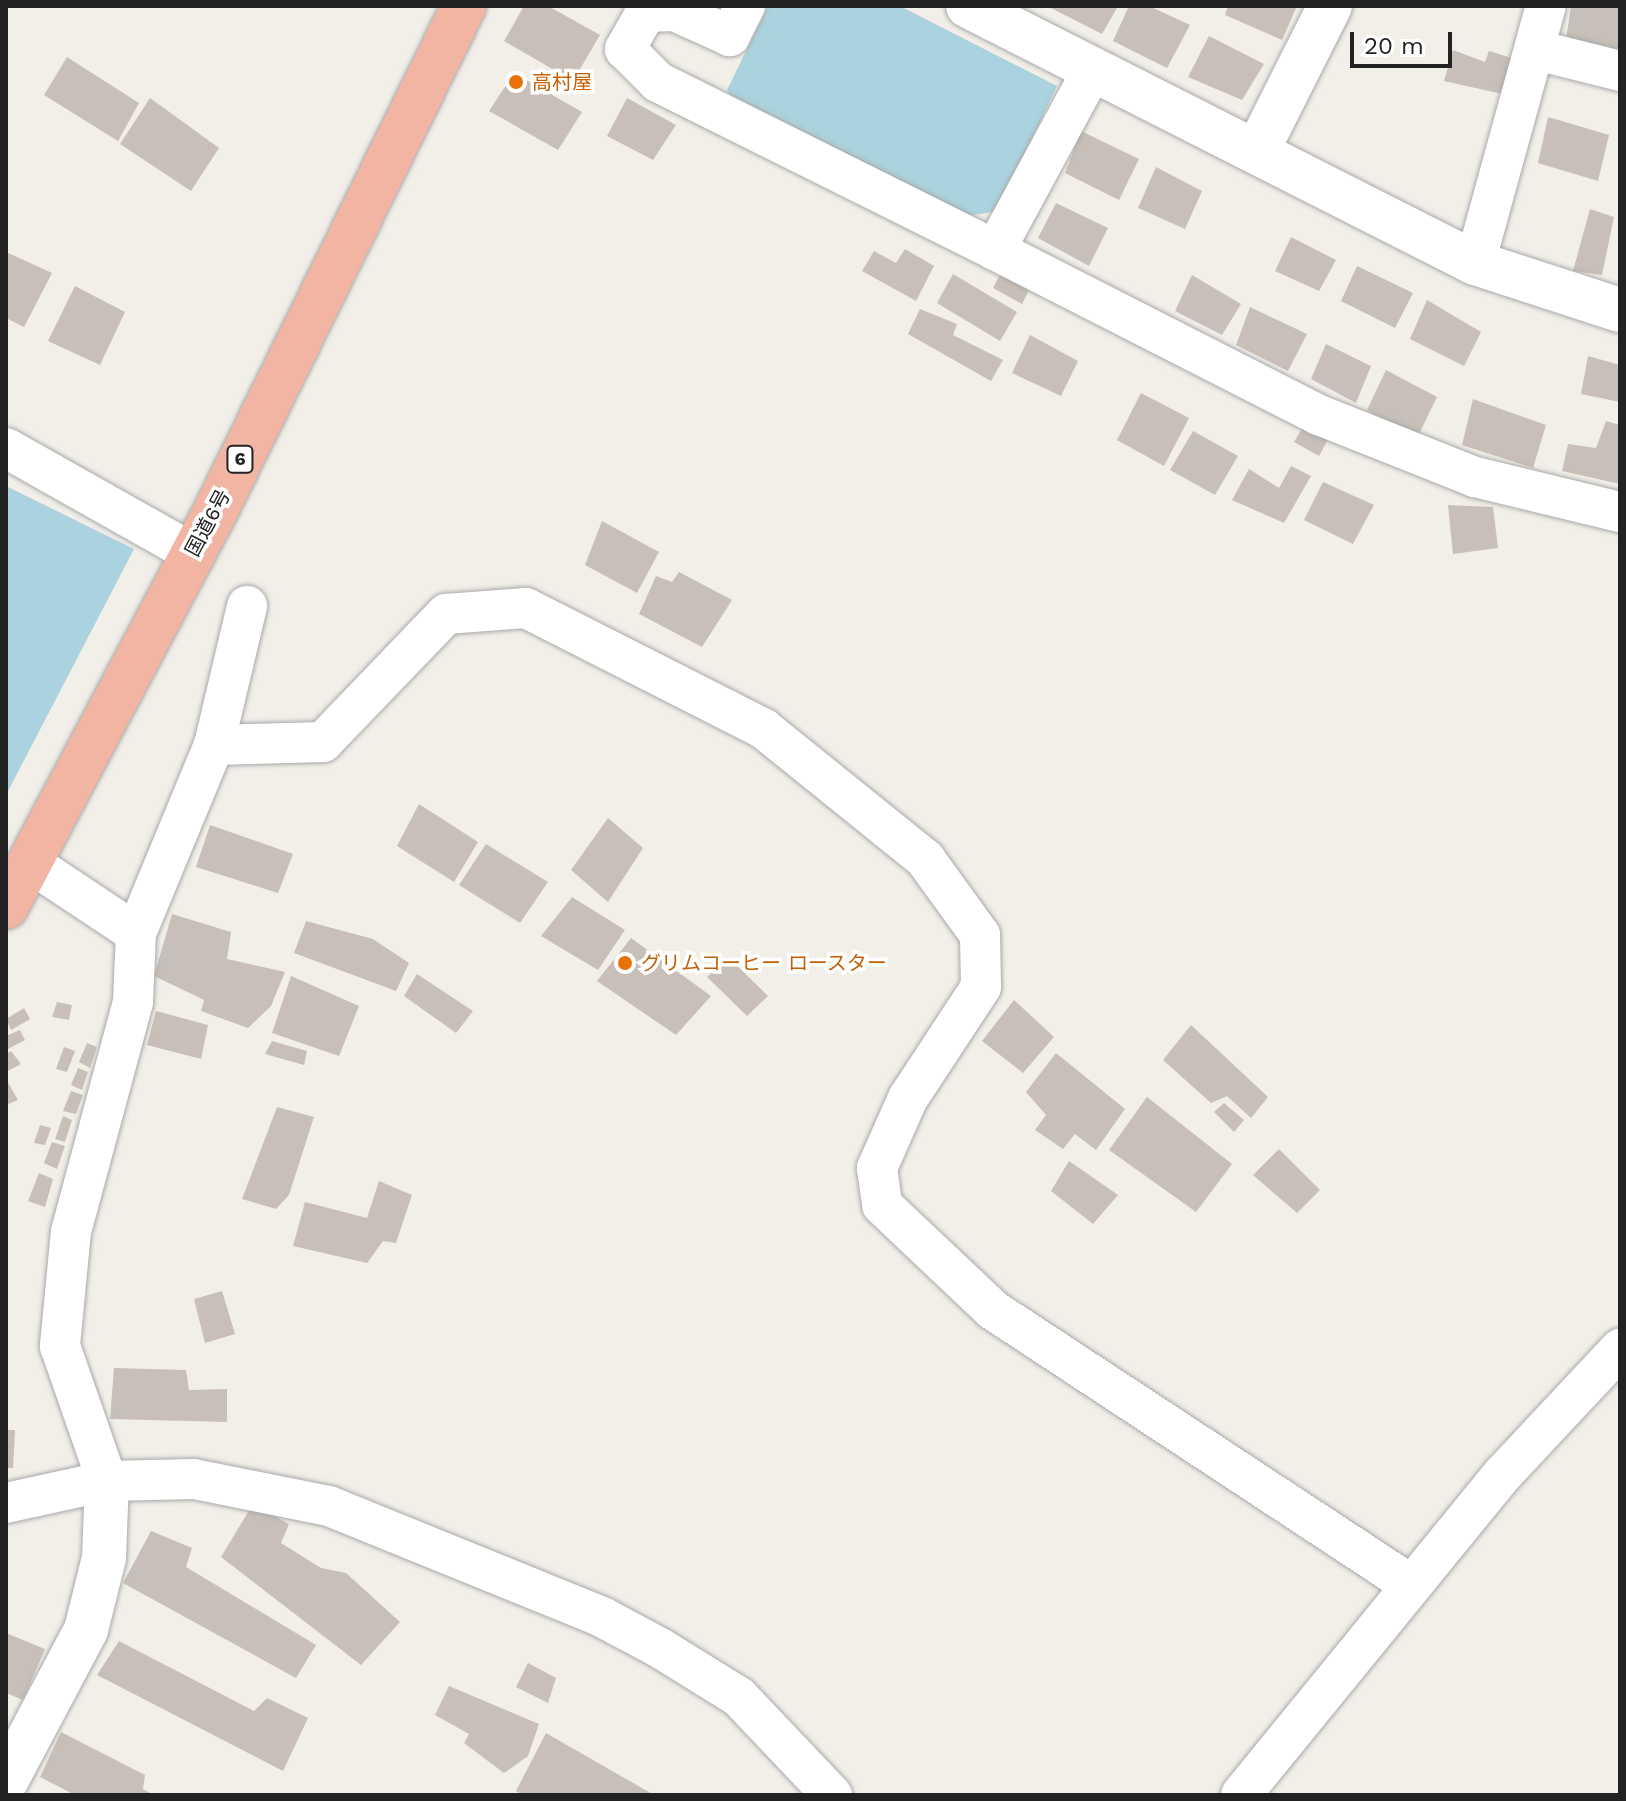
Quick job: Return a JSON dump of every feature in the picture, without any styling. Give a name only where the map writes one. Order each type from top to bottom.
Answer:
[{"type":"highway","name":"国道6号","points":[[6,907],[192,553],[464,6]]},
{"type":"street","points":[[745,6],[730,36],[674,11],[646,12],[625,49],[658,82],[1319,415],[1475,477],[1620,512]]},
{"type":"street","points":[[968,6],[1475,263],[1620,310]]},
{"type":"street","points":[[1257,151],[1330,6]]},
{"type":"street","points":[[1475,263],[1546,6]]},
{"type":"street","points":[[1536,50],[1620,71]]},
{"type":"street","points":[[995,250],[1093,69]]},
{"type":"street","points":[[6,448],[192,553]]},
{"type":"street","points":[[6,1781],[86,1630],[104,1558],[107,1481],[60,1346],[71,1231],[133,1002],[136,933],[214,745],[247,606]]},
{"type":"street","points":[[214,745],[323,742],[446,614],[478,607],[526,608],[764,729],[925,859],[980,935],[981,987],[908,1098],[877,1168],[882,1205],[993,1310],[1411,1585]]},
{"type":"street","points":[[29,862],[136,933]]},
{"type":"street","points":[[1241,1795],[1411,1585],[1620,1349]]},
{"type":"street","points":[[6,1503],[107,1481],[194,1479],[329,1506],[602,1617],[739,1697],[832,1795]]},
{"type":"water","points":[[768,6],[900,6],[1057,86],[998,211],[962,217],[733,100],[727,90]]},
{"type":"water","points":[[6,486],[134,549],[6,795]]},
{"type":"building","points":[[524,6],[548,6],[600,35],[573,81],[504,41]]},
{"type":"building","points":[[1047,6],[1118,6],[1102,34]]},
{"type":"building","points":[[1129,6],[1149,6],[1190,25],[1167,68],[1113,41]]},
{"type":"building","points":[[1228,6],[1297,6],[1282,40],[1225,15]]},
{"type":"building","points":[[1571,6],[1620,6],[1620,50],[1566,40]]},
{"type":"building","points":[[1209,36],[1264,64],[1242,100],[1188,77]]},
{"type":"building","points":[[1453,50],[1485,62],[1489,51],[1518,60],[1507,95],[1444,81]]},
{"type":"building","points":[[67,57],[139,103],[118,141],[44,95]]},
{"type":"building","points":[[514,73],[582,112],[558,150],[489,111]]},
{"type":"building","points":[[150,98],[219,148],[191,191],[120,144]]},
{"type":"building","points":[[627,98],[676,125],[653,160],[607,136]]},
{"type":"building","points":[[1548,117],[1609,135],[1598,181],[1538,163]]},
{"type":"building","points":[[1081,131],[1139,159],[1119,200],[1065,173]]},
{"type":"building","points":[[1156,167],[1202,191],[1185,229],[1138,208]]},
{"type":"building","points":[[1056,203],[1108,228],[1089,266],[1038,238]]},
{"type":"building","points":[[1590,209],[1614,217],[1602,275],[1573,271]]},
{"type":"building","points":[[1291,237],[1336,260],[1319,291],[1275,271]]},
{"type":"building","points":[[905,249],[934,266],[916,301],[862,271],[874,251],[896,263]]},
{"type":"building","points":[[6,252],[52,273],[24,327],[6,318]]},
{"type":"building","points":[[1357,266],[1413,293],[1395,328],[1341,301]]},
{"type":"building","points":[[1003,269],[1032,284],[1022,304],[993,288]]},
{"type":"building","points":[[953,274],[1017,312],[1000,341],[937,303]]},
{"type":"building","points":[[1192,275],[1241,304],[1222,335],[1175,311]]},
{"type":"building","points":[[75,286],[125,312],[100,365],[48,341]]},
{"type":"building","points":[[1427,300],[1481,332],[1464,366],[1410,339]]},
{"type":"building","points":[[1250,307],[1307,334],[1288,371],[1236,345]]},
{"type":"building","points":[[920,309],[957,324],[953,335],[1003,360],[991,381],[908,334]]},
{"type":"building","points":[[1030,335],[1078,361],[1061,396],[1012,373]]},
{"type":"building","points":[[1326,344],[1371,366],[1356,403],[1311,379]]},
{"type":"building","points":[[1588,356],[1620,365],[1620,402],[1581,394]]},
{"type":"building","points":[[1386,370],[1437,397],[1417,438],[1367,410]]},
{"type":"building","points":[[1141,393],[1189,418],[1164,466],[1117,440]]},
{"type":"building","points":[[1473,399],[1546,425],[1533,468],[1462,445]]},
{"type":"building","points":[[1606,421],[1620,425],[1620,484],[1562,471],[1568,444],[1596,448]]},
{"type":"building","points":[[1304,425],[1330,436],[1319,456],[1294,442]]},
{"type":"building","points":[[1193,431],[1238,456],[1215,495],[1170,470]]},
{"type":"building","points":[[1291,466],[1311,476],[1284,523],[1232,500],[1249,469],[1279,488]]},
{"type":"building","points":[[1323,482],[1374,505],[1353,544],[1304,520]]},
{"type":"building","points":[[1448,505],[1493,507],[1498,548],[1453,554]]},
{"type":"building","points":[[602,521],[659,552],[637,593],[585,565]]},
{"type":"building","points":[[679,572],[732,600],[702,647],[639,614],[656,576],[672,582]]},
{"type":"building","points":[[419,804],[478,842],[454,882],[397,846]]},
{"type":"building","points":[[608,818],[643,848],[608,902],[571,870]]},
{"type":"building","points":[[210,825],[293,854],[278,893],[196,867]]},
{"type":"building","points":[[486,844],[548,882],[520,923],[459,885]]},
{"type":"building","points":[[572,897],[625,930],[598,970],[541,936]]},
{"type":"building","points":[[172,914],[231,932],[227,959],[285,972],[271,1006],[248,1028],[201,1011],[204,1000],[154,976]]},
{"type":"building","points":[[306,921],[373,939],[409,963],[396,991],[294,953]]},
{"type":"building","points":[[631,938],[711,996],[676,1035],[597,981]]},
{"type":"building","points":[[728,957],[768,996],[747,1016],[707,977]]},
{"type":"building","points":[[417,974],[473,1011],[456,1033],[404,996]]},
{"type":"building","points":[[291,976],[359,1006],[339,1056],[272,1033]]},
{"type":"building","points":[[1014,1000],[1054,1037],[1023,1073],[982,1041]]},
{"type":"building","points":[[57,1002],[72,1005],[69,1020],[52,1017]]},
{"type":"building","points":[[24,1008],[30,1019],[11,1030],[6,1019]]},
{"type":"building","points":[[156,1011],[208,1025],[201,1059],[147,1045]]},
{"type":"building","points":[[1191,1025],[1268,1097],[1251,1118],[1227,1096],[1211,1103],[1163,1060]]},
{"type":"building","points":[[20,1030],[25,1040],[8,1049],[6,1036]]},
{"type":"building","points":[[272,1041],[307,1051],[304,1065],[265,1054]]},
{"type":"building","points":[[87,1043],[97,1047],[90,1068],[79,1062]]},
{"type":"building","points":[[64,1047],[75,1051],[67,1072],[56,1069]]},
{"type":"building","points":[[11,1051],[21,1064],[6,1072],[6,1054]]},
{"type":"building","points":[[1056,1053],[1125,1109],[1096,1150],[1075,1134],[1063,1149],[1035,1130],[1046,1115],[1026,1092]]},
{"type":"building","points":[[78,1068],[88,1072],[82,1090],[71,1085]]},
{"type":"building","points":[[6,1079],[18,1100],[6,1105]]},
{"type":"building","points":[[71,1091],[83,1095],[76,1114],[63,1111]]},
{"type":"building","points":[[1147,1097],[1232,1164],[1196,1212],[1109,1150]]},
{"type":"building","points":[[1224,1103],[1244,1120],[1234,1132],[1214,1112]]},
{"type":"building","points":[[277,1107],[314,1117],[289,1195],[276,1209],[242,1199]]},
{"type":"building","points":[[63,1116],[72,1120],[65,1142],[55,1139]]},
{"type":"building","points":[[40,1125],[51,1128],[45,1145],[34,1143]]},
{"type":"building","points":[[52,1142],[65,1146],[57,1169],[44,1163]]},
{"type":"building","points":[[1279,1149],[1320,1190],[1297,1213],[1253,1175]]},
{"type":"building","points":[[1069,1161],[1118,1195],[1093,1224],[1051,1191]]},
{"type":"building","points":[[39,1173],[53,1179],[45,1207],[28,1201]]},
{"type":"building","points":[[379,1181],[412,1195],[396,1243],[383,1241],[367,1263],[293,1246],[305,1202],[367,1218]]},
{"type":"building","points":[[222,1291],[235,1334],[205,1343],[194,1299]]},
{"type":"building","points":[[114,1368],[186,1370],[189,1390],[227,1389],[227,1422],[110,1419]]},
{"type":"building","points":[[6,1430],[15,1430],[13,1468],[6,1468]]},
{"type":"building","points":[[253,1504],[289,1524],[281,1543],[321,1568],[346,1573],[400,1622],[361,1665],[221,1557]]},
{"type":"building","points":[[151,1531],[192,1548],[186,1567],[316,1645],[296,1678],[123,1583]]},
{"type":"building","points":[[6,1633],[45,1649],[23,1700],[6,1693]]},
{"type":"building","points":[[119,1641],[254,1711],[267,1698],[308,1718],[283,1771],[97,1675]]},
{"type":"building","points":[[528,1663],[556,1678],[548,1703],[516,1687]]},
{"type":"building","points":[[449,1686],[539,1724],[528,1756],[504,1773],[464,1743],[469,1734],[435,1715]]},
{"type":"building","points":[[61,1732],[145,1775],[143,1789],[154,1795],[75,1795],[40,1777]]},
{"type":"building","points":[[546,1733],[654,1795],[523,1795],[516,1791]]},
{"type":"place","name":"高村屋","points":[[516,82]]},
{"type":"place","name":"グリムコーヒー ロースター","points":[[625,963]]}]
